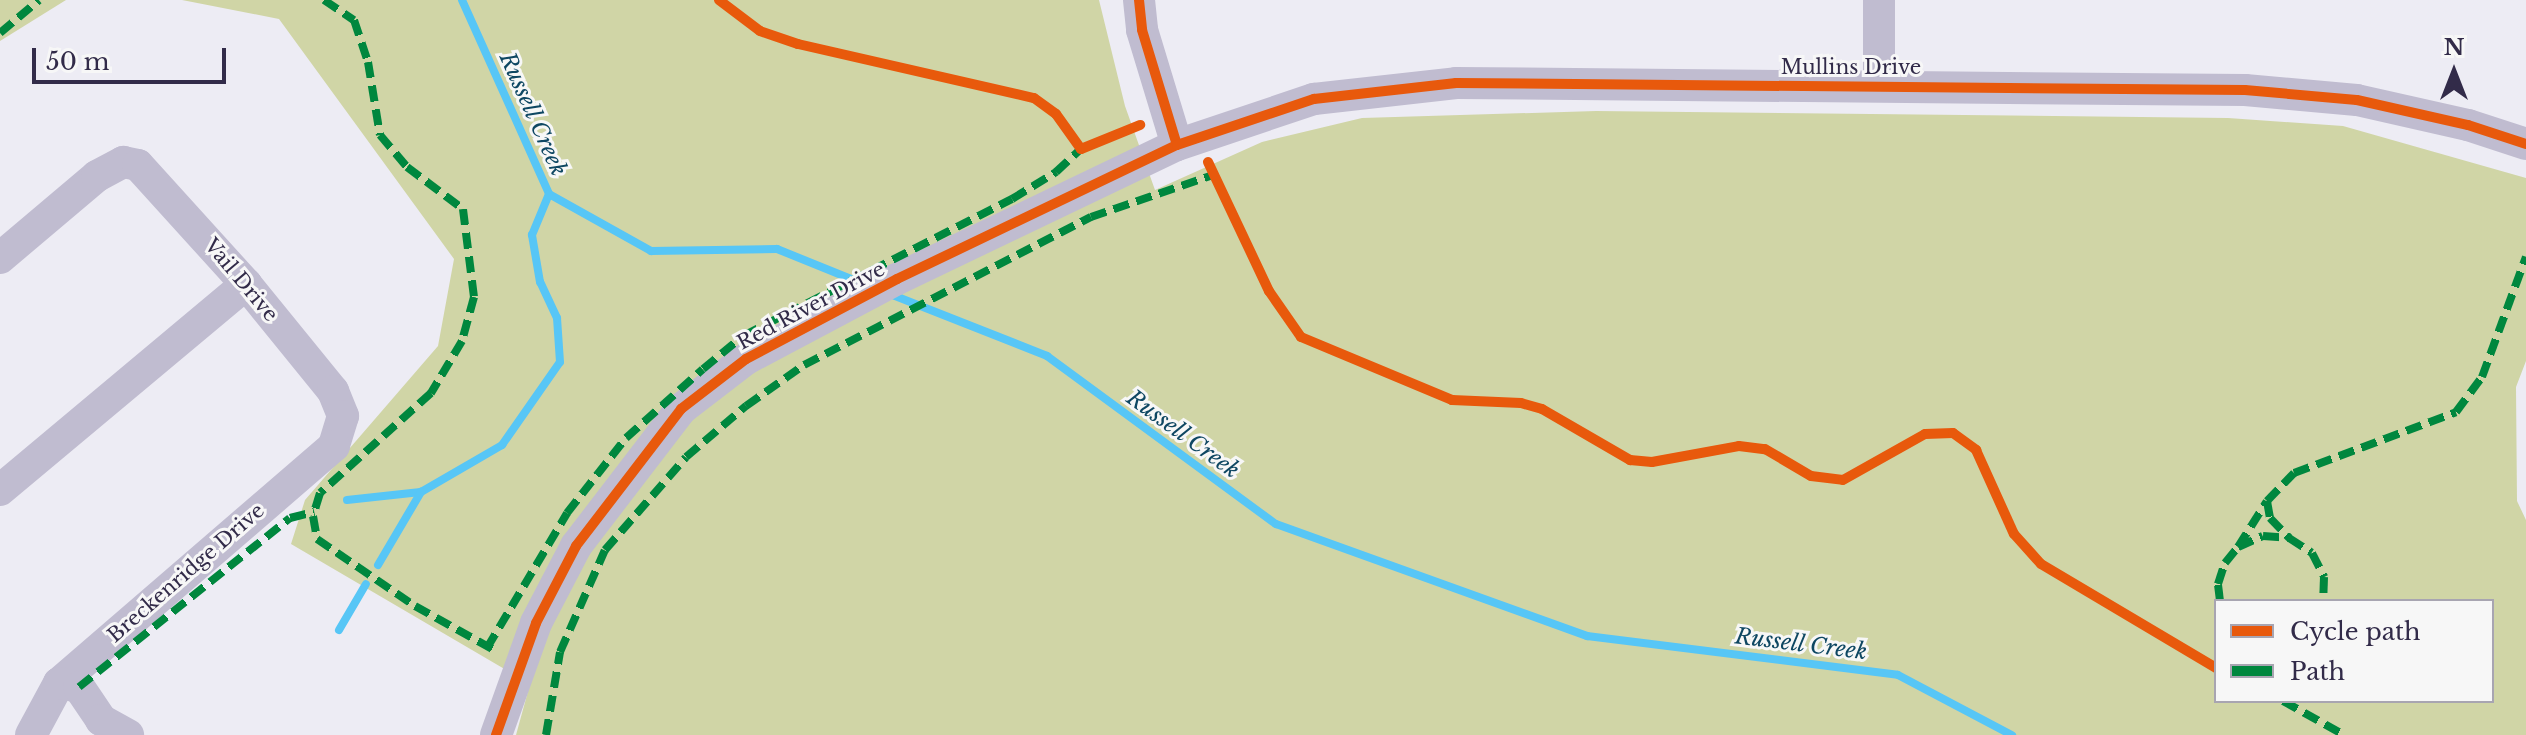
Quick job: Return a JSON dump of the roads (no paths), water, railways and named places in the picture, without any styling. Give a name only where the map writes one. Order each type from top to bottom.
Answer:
[{"type":"street","points":[[1139,0],[1142,30],[1177,145]]},
{"type":"street","points":[[1879,0],[1879,85]]},
{"type":"street","name":"Mullins Drive","points":[[1177,145],[1314,99],[1456,83],[2245,90],[2329,98],[2468,125],[2526,144]]},
{"type":"street","name":"Red River Drive","points":[[496,735],[536,623],[576,546],[681,409],[763,350],[1177,145]]},
{"type":"street","name":"Vail Drive","points":[[0,258],[97,176],[123,162],[153,176],[333,391],[343,416]]},
{"type":"street","points":[[0,490],[246,284]]},
{"type":"street","name":"Breckenridge Drive","points":[[31,735],[59,683],[334,446],[343,416]]},
{"type":"street","points":[[59,683],[79,687],[101,720],[128,735]]},
{"type":"waterway","name":"Russell Creek","points":[[462,0],[549,194],[651,251],[777,249],[866,285]]},
{"type":"waterway","points":[[347,500],[421,492],[502,445],[560,362],[557,318],[540,282],[532,235],[549,194]]},
{"type":"waterway","name":"Russell Creek","points":[[890,294],[1047,356],[1276,524],[1587,636],[1898,675],[2012,735]]},
{"type":"waterway","points":[[378,565],[421,492]]},
{"type":"waterway","points":[[339,630],[366,584]]}]
